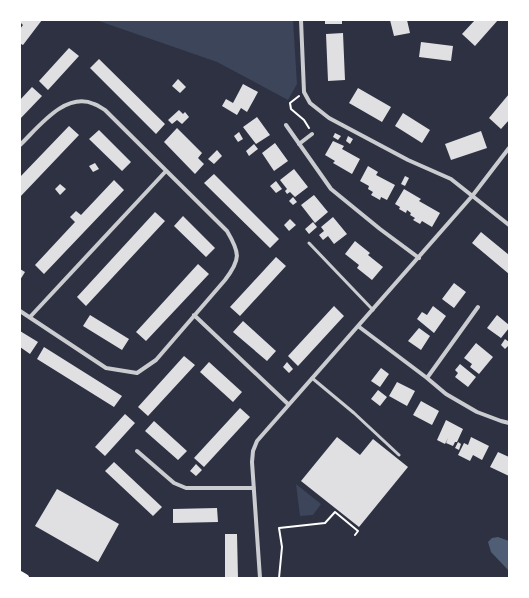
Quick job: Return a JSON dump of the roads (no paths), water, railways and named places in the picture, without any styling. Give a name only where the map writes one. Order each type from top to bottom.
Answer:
[{"type":"main road","points":[[20,575],[25,578]]},
{"type":"street","points":[[301,20],[304,92],[310,103],[329,118],[408,160],[451,179],[509,225]]},
{"type":"street","points":[[20,145],[53,112],[66,105],[80,102],[93,103],[105,110],[227,231],[235,244],[238,258],[234,268],[225,280],[156,360],[137,373],[106,368],[20,311]]},
{"type":"street","points":[[286,125],[331,189],[380,229],[419,258]]},
{"type":"street","points":[[299,144],[312,134]]},
{"type":"street","points":[[260,578],[252,462],[253,451],[257,441],[288,404],[419,258],[473,195],[509,148]]},
{"type":"street","points":[[30,317],[166,171]]},
{"type":"street","points":[[427,378],[478,307]]},
{"type":"street","points":[[194,315],[288,404]]},
{"type":"street","points":[[358,326],[446,394],[477,412],[501,422],[509,423]]},
{"type":"street","points":[[137,451],[174,483],[186,488],[254,488]]},
{"type":"lane","points":[[308,243],[373,310]]},
{"type":"lane","points":[[312,378],[354,413],[399,455]]}]
